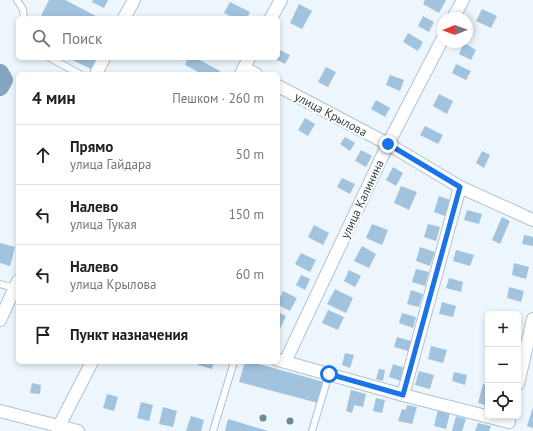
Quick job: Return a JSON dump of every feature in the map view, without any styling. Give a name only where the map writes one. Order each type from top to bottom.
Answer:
[{"type":"street","points":[[125,16],[134,0]]},
{"type":"street","points":[[272,16],[280,0]]},
{"type":"street","points":[[456,12],[463,0]]},
{"type":"street","name":"улица Калинина","points":[[281,361],[388,144],[438,48]]},
{"type":"street","points":[[97,72],[103,60]]},
{"type":"street","name":"улица Крылова","points":[[280,87],[388,144],[460,187],[533,220]]},
{"type":"street","points":[[403,395],[460,187]]},
{"type":"street","points":[[0,320],[16,284]]},
{"type":"street","points":[[518,383],[533,319]]},
{"type":"street","points":[[281,361],[509,423]]},
{"type":"street","points":[[59,428],[91,364]]},
{"type":"street","points":[[0,411],[59,428],[78,431]]},
{"type":"lane","points":[[17,0],[23,9],[24,16]]},
{"type":"lane","points":[[54,60],[76,72]]},
{"type":"lane","points":[[0,284],[16,284]]},
{"type":"lane","points":[[213,431],[233,364]]},
{"type":"lane","points":[[312,431],[329,374]]},
{"type":"building","points":[[49,0],[65,0],[96,16],[41,16]]},
{"type":"building","points":[[93,0],[108,0],[104,8],[92,2]]},
{"type":"building","points":[[425,0],[446,0],[440,12],[423,4]]},
{"type":"building","points":[[230,2],[250,12],[248,16],[230,16],[224,13]]},
{"type":"building","points":[[299,4],[312,11],[302,29],[290,23]]},
{"type":"building","points":[[482,9],[497,16],[491,28],[476,21]]},
{"type":"building","points":[[423,16],[434,22],[429,32],[418,26]]},
{"type":"building","points":[[408,33],[423,42],[418,51],[403,42]]},
{"type":"building","points":[[462,48],[473,48],[476,50],[471,60],[459,54]]},
{"type":"building","points":[[280,50],[290,55],[285,64],[277,60],[280,60]]},
{"type":"building","points":[[72,60],[95,60],[91,69]]},
{"type":"building","points":[[187,60],[200,60],[220,71],[198,72],[185,65]]},
{"type":"building","points":[[456,64],[471,71],[466,80],[452,73]]},
{"type":"building","points":[[326,67],[336,72],[328,87],[318,82]]},
{"type":"building","points":[[390,75],[404,80],[400,91],[386,85]]},
{"type":"building","points":[[439,94],[453,101],[447,114],[433,106]]},
{"type":"building","points":[[376,100],[390,108],[385,117],[371,109]]},
{"type":"building","points":[[305,118],[315,124],[308,136],[298,130]]},
{"type":"building","points":[[425,126],[443,135],[438,144],[420,135]]},
{"type":"building","points":[[345,137],[355,143],[350,151],[340,144]]},
{"type":"building","points":[[361,150],[372,156],[366,167],[355,161]]},
{"type":"building","points":[[482,151],[490,155],[484,168],[476,163]]},
{"type":"building","points":[[393,167],[403,173],[396,186],[386,180]]},
{"type":"building","points":[[342,178],[355,184],[350,194],[337,187]]},
{"type":"building","points":[[401,186],[417,192],[409,210],[394,203]]},
{"type":"building","points":[[439,196],[450,200],[445,216],[434,212]]},
{"type":"building","points":[[467,210],[482,214],[479,224],[464,220]]},
{"type":"building","points":[[502,217],[510,221],[500,244],[492,240]]},
{"type":"building","points":[[372,224],[388,230],[382,245],[366,238]]},
{"type":"building","points":[[428,224],[440,227],[436,241],[424,237]]},
{"type":"building","points":[[314,225],[329,233],[323,245],[308,237]]},
{"type":"building","points":[[524,235],[533,237],[533,246],[522,244]]},
{"type":"building","points":[[0,243],[15,247],[10,266],[0,263]]},
{"type":"building","points":[[362,246],[376,254],[369,268],[354,261]]},
{"type":"building","points":[[420,247],[435,252],[430,266],[416,261]]},
{"type":"building","points":[[456,250],[474,255],[470,266],[453,261]]},
{"type":"building","points":[[301,253],[316,260],[310,272],[295,264]]},
{"type":"building","points":[[514,263],[529,267],[526,279],[512,275]]},
{"type":"building","points":[[416,269],[429,272],[425,286],[412,282]]},
{"type":"building","points":[[349,270],[361,276],[355,287],[344,281]]},
{"type":"building","points":[[301,275],[310,279],[305,290],[296,285]]},
{"type":"building","points":[[449,278],[463,282],[461,292],[446,288]]},
{"type":"building","points":[[509,287],[524,291],[521,302],[507,298]]},
{"type":"building","points":[[335,289],[353,298],[346,313],[327,304]]},
{"type":"building","points":[[411,290],[423,294],[419,307],[407,304]]},
{"type":"building","points":[[283,291],[297,298],[290,311],[280,306],[280,297]]},
{"type":"building","points":[[442,302],[456,306],[453,317],[439,314]]},
{"type":"building","points":[[328,310],[344,317],[338,330],[322,323]]},
{"type":"building","points":[[280,313],[286,316],[280,329]]},
{"type":"building","points":[[402,313],[416,317],[413,328],[399,323]]},
{"type":"building","points":[[397,337],[411,341],[408,351],[394,347]]},
{"type":"building","points":[[431,346],[447,350],[443,363],[428,359]]},
{"type":"building","points":[[345,353],[354,355],[350,368],[342,365]]},
{"type":"building","points":[[198,364],[213,364],[212,369]]},
{"type":"building","points":[[244,364],[258,364],[324,382],[318,403],[239,382]]},
{"type":"building","points":[[393,364],[405,368],[401,381],[389,377]]},
{"type":"building","points":[[379,369],[385,370],[383,381],[376,379]]},
{"type":"building","points":[[419,371],[434,375],[430,389],[415,385]]},
{"type":"building","points":[[454,372],[467,375],[465,385],[452,381]]},
{"type":"building","points":[[32,383],[41,385],[40,394],[30,393]]},
{"type":"building","points":[[483,384],[485,385],[485,405],[478,403]]},
{"type":"building","points":[[351,390],[366,394],[363,407],[354,405],[352,413],[346,411]]},
{"type":"building","points":[[107,394],[118,397],[114,411],[103,408]]},
{"type":"building","points":[[376,398],[385,400],[382,413],[373,411]]},
{"type":"building","points":[[141,402],[153,405],[149,421],[137,418]]},
{"type":"building","points":[[407,405],[417,407],[412,424],[398,421],[402,409],[406,410]]},
{"type":"building","points":[[163,407],[177,411],[173,427],[159,424]]},
{"type":"building","points":[[533,407],[533,428],[527,426]]},
{"type":"building","points":[[438,410],[450,413],[446,429],[434,426]]},
{"type":"building","points":[[191,416],[204,420],[201,431],[186,431]]},
{"type":"building","points":[[456,416],[466,419],[462,431],[452,431]]},
{"type":"building","points":[[228,419],[268,431],[225,431]]},
{"type":"building","points":[[478,423],[491,426],[489,431],[475,431]]},
{"type":"waterway","points":[[0,73],[4,80],[0,87]]},
{"type":"route","points":[[329,374],[403,395],[460,187],[388,144]]}]
